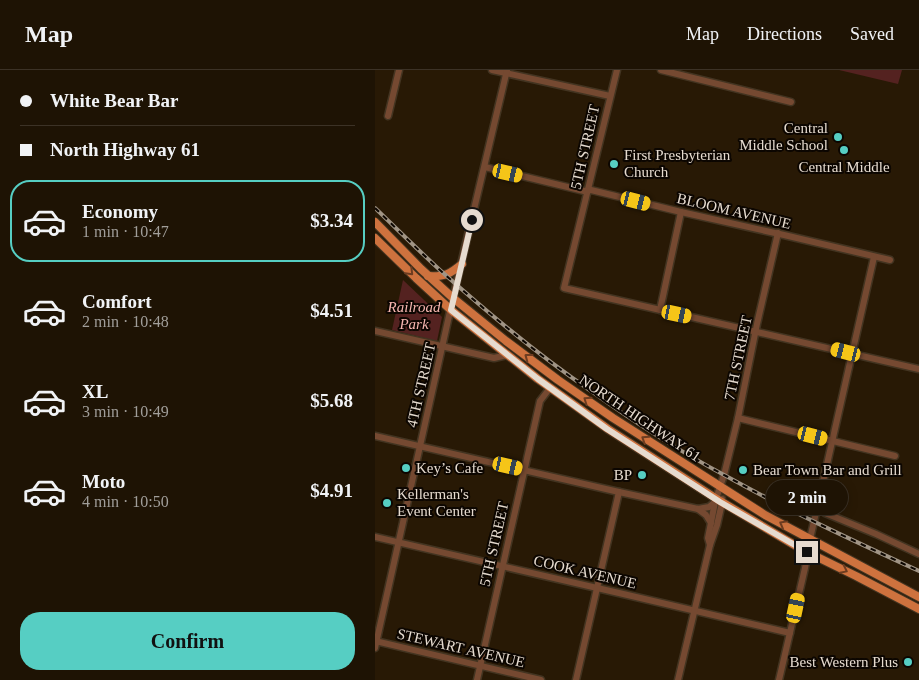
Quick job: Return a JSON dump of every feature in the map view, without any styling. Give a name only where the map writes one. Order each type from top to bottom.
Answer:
[{"type":"main road","name":"NORTH HIGHWAY 61","points":[[375,222],[378,228],[453,298],[506,341],[613,418],[765,515],[919,596]]},
{"type":"main road","name":"NORTH HIGHWAY 61","points":[[375,238],[451,310],[550,388],[607,429],[718,501],[807,552],[919,608]]},
{"type":"main road","points":[[429,276],[449,274],[462,264]]},
{"type":"main road","points":[[550,388],[554,384],[567,386]]},
{"type":"street","points":[[388,116],[399,70]]},
{"type":"street","points":[[492,70],[610,96]]},
{"type":"street","name":"5TH STREET","points":[[617,70],[564,288],[660,310]]},
{"type":"street","points":[[661,70],[791,102]]},
{"type":"street","name":"4TH STREET","points":[[375,643],[506,72]]},
{"type":"street","name":"BLOOM AVENUE","points":[[485,167],[890,260]]},
{"type":"street","points":[[681,212],[660,310],[919,369]]},
{"type":"street","name":"7TH STREET","points":[[678,680],[710,545],[717,525],[720,487],[778,233]]},
{"type":"street","points":[[375,246],[385,247]]},
{"type":"street","points":[[779,680],[874,257]]},
{"type":"street","points":[[375,331],[494,358],[507,355]]},
{"type":"street","name":"5TH STREET","points":[[477,680],[540,401],[550,388]]},
{"type":"street","points":[[737,418],[895,456]]},
{"type":"street","points":[[375,436],[698,509],[709,507],[718,501]]},
{"type":"street","points":[[577,680],[619,492]]},
{"type":"street","name":"7TH STREET","points":[[710,545],[708,538],[718,501]]},
{"type":"street","points":[[817,505],[825,513],[919,554]]},
{"type":"street","points":[[698,509],[706,515],[711,523]]},
{"type":"street","name":"COOK AVENUE","points":[[375,537],[790,633]]},
{"type":"street","name":"STEWART AVENUE","points":[[375,643],[541,680]]},
{"type":"green space","points":[[839,70],[902,70],[898,84]]},
{"type":"green space","name":"Railroad Park","points":[[403,280],[442,317],[437,341],[392,330]]},
{"type":"railway","points":[[375,208],[441,271],[514,333],[571,377],[640,425],[691,457],[750,489],[919,571]]},
{"type":"place","name":"Central Middle School","points":[[838,137]]},
{"type":"place","name":"Central Middle","points":[[844,150]]},
{"type":"place","name":"First Presbyterian Church","points":[[614,164]]},
{"type":"place","name":"Key’s Cafe","points":[[406,468]]},
{"type":"place","name":"Bear Town Bar and Grill","points":[[743,470]]},
{"type":"place","name":"BP","points":[[642,475]]},
{"type":"place","name":"Kellerman's Event Center","points":[[387,503]]},
{"type":"place","name":"Best Western Plus","points":[[908,662]]},
{"type":"route","points":[[472,220],[451,310],[538,379],[607,429],[720,502],[807,552]]}]
